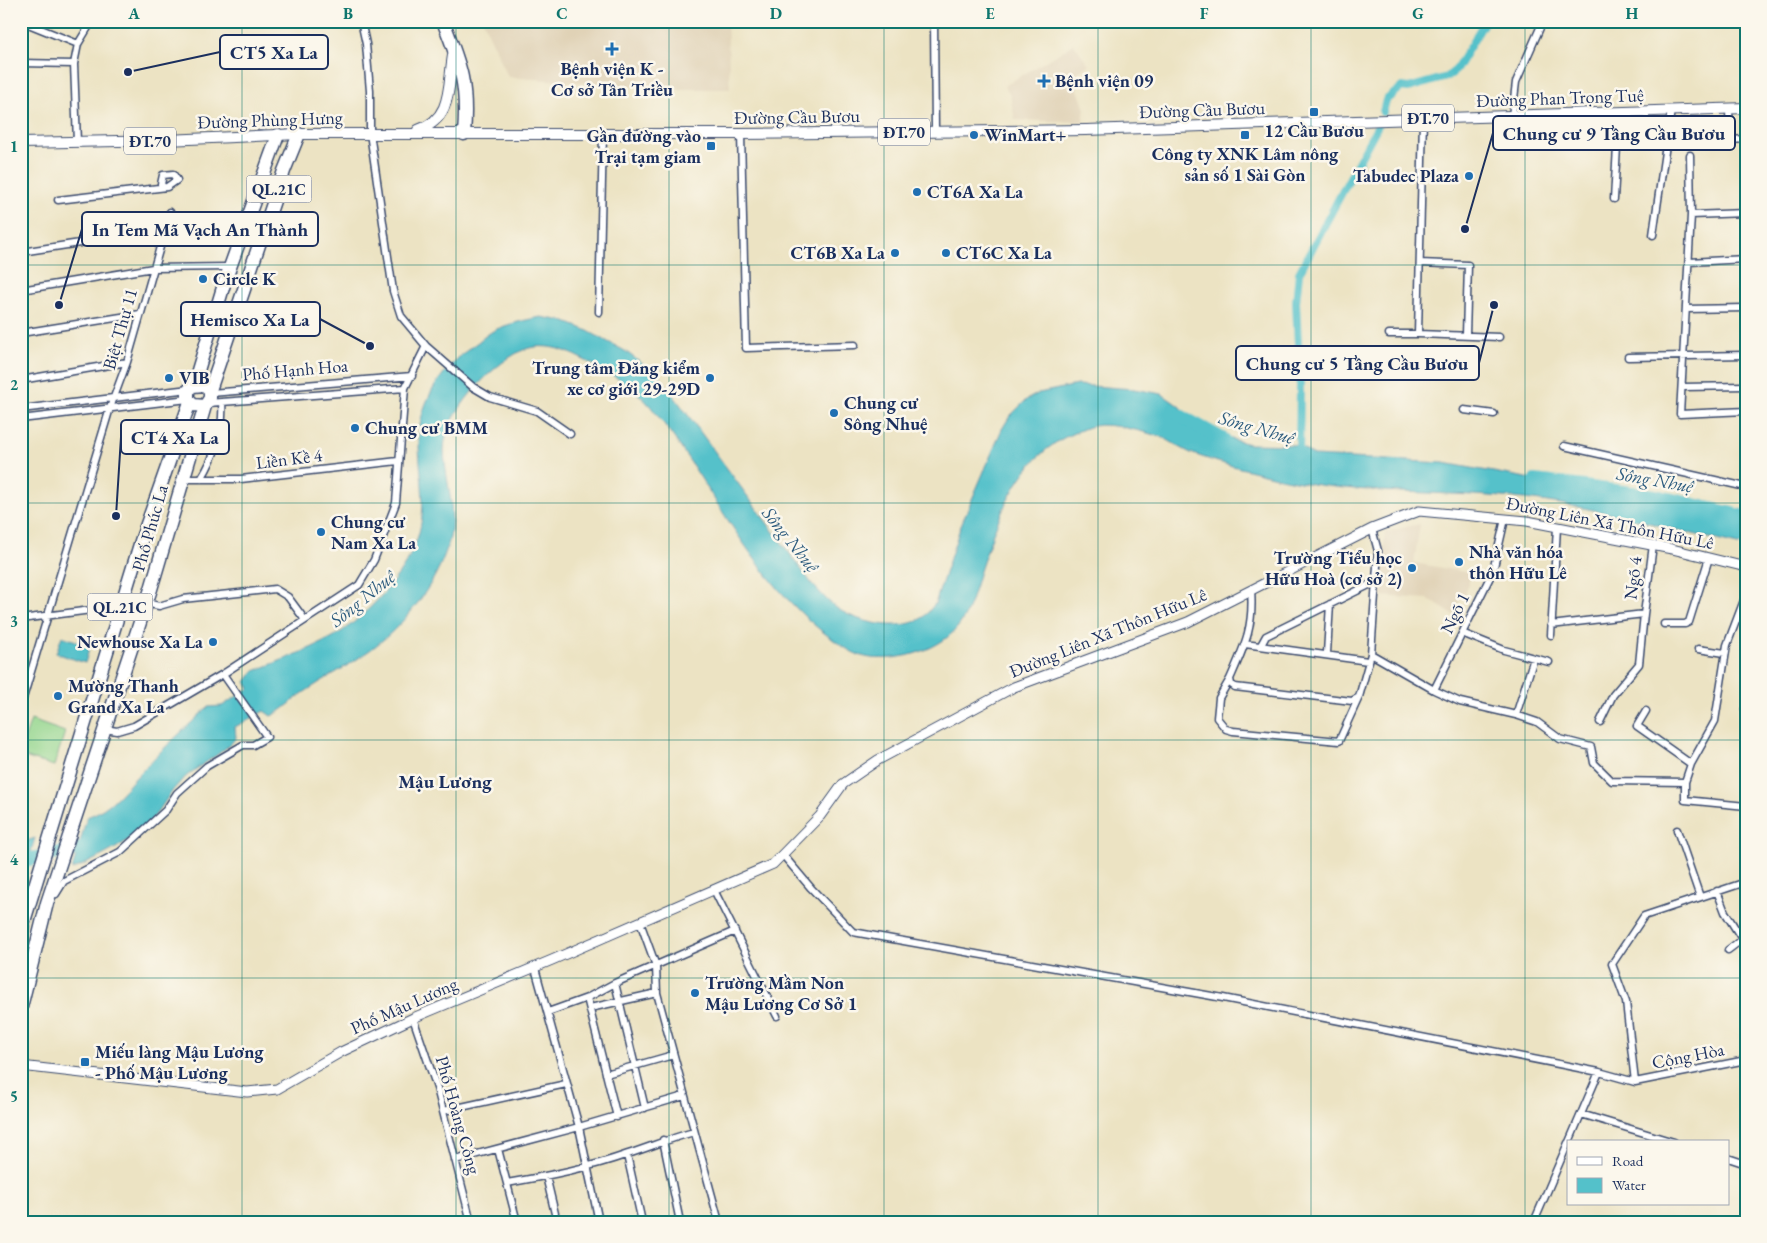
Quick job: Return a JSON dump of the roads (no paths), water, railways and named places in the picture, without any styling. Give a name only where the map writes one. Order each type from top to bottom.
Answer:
[{"type":"highway","points":[[443,21],[461,67],[466,100],[464,134]]},
{"type":"highway","name":"Phố Phúc La","points":[[45,908],[146,603],[208,398],[299,134]]},
{"type":"highway","name":"Phố Phúc La","points":[[21,931],[140,541],[190,394],[230,267],[278,135]]},
{"type":"highway","points":[[204,385],[208,398],[196,406],[190,394],[204,385]]},
{"type":"highway","name":"QL.21C","points":[[21,1007],[45,908]]},
{"type":"main road","points":[[409,133],[434,123],[444,110],[454,49]]},
{"type":"main road","name":"Đường Phan Trọng Tuệ","points":[[1344,120],[1746,108]]},
{"type":"main road","name":"Đường Cầu Bươu","points":[[370,133],[741,134],[1086,130],[1344,120]]},
{"type":"main road","name":"Đường Phùng Hưng","points":[[21,143],[370,133]]},
{"type":"street","points":[[77,142],[74,64],[78,44],[92,21]]},
{"type":"street","points":[[361,21],[366,44],[370,91],[370,133],[393,291],[401,316],[426,346],[473,387],[490,397],[537,411],[570,434]]},
{"type":"street","points":[[934,21],[935,131]]},
{"type":"street","points":[[1512,116],[1516,82],[1543,21]]},
{"type":"street","points":[[21,22],[78,44]]},
{"type":"street","points":[[21,63],[74,64]]},
{"type":"street","points":[[1729,109],[1730,140],[1746,139]]},
{"type":"street","points":[[1652,236],[1671,110]]},
{"type":"street","points":[[1614,199],[1619,112]]},
{"type":"street","points":[[1418,334],[1423,118]]},
{"type":"street","points":[[599,312],[603,134]]},
{"type":"street","points":[[741,134],[746,348],[856,345]]},
{"type":"street","points":[[1690,155],[1691,215],[1683,387],[1680,414],[1746,411]]},
{"type":"street","points":[[58,200],[164,186]]},
{"type":"street","name":"Biệt Thự 11","points":[[21,705],[110,408],[127,362],[170,212]]},
{"type":"street","points":[[1691,215],[1746,213]]},
{"type":"street","points":[[21,252],[126,236]]},
{"type":"street","points":[[1688,262],[1746,259]]},
{"type":"street","points":[[1420,263],[1468,265],[1466,335]]},
{"type":"street","points":[[21,290],[153,268],[230,267]]},
{"type":"street","points":[[1686,309],[1746,308]]},
{"type":"street","points":[[21,333],[140,314]]},
{"type":"street","points":[[1389,334],[1499,337]]},
{"type":"street","points":[[103,729],[117,731],[134,726],[223,674],[359,585],[374,560],[396,503],[405,388],[426,346]]},
{"type":"street","points":[[1628,356],[1746,355]]},
{"type":"street","points":[[21,380],[127,362]]},
{"type":"street","name":"Phố Hạnh Hoa","points":[[208,398],[412,376]]},
{"type":"street","points":[[1683,387],[1746,386]]},
{"type":"street","name":"Phố Hạnh Hoa","points":[[208,398],[222,402],[405,388]]},
{"type":"street","points":[[21,409],[115,398],[190,394]]},
{"type":"street","points":[[21,420],[110,408],[190,394]]},
{"type":"street","points":[[200,479],[209,466],[223,421],[222,402]]},
{"type":"street","points":[[1464,410],[1494,414]]},
{"type":"street","points":[[1564,446],[1746,487]]},
{"type":"street","name":"Liền Kề 4","points":[[182,480],[241,479],[398,461]]},
{"type":"street","name":"Đường Liên Xã Thôn Hữu Lê","points":[[783,855],[820,816],[843,784],[878,760],[1014,687],[1188,622],[1372,529],[1418,511],[1505,519],[1558,527],[1746,567]]},
{"type":"street","name":"Ngõ 1","points":[[1434,690],[1493,571],[1505,519]]},
{"type":"street","points":[[1551,635],[1558,527]]},
{"type":"street","points":[[1251,590],[1253,614],[1245,644],[1230,679],[1219,698],[1217,718],[1226,728],[1233,731],[1339,741],[1358,697],[1370,657],[1378,551],[1372,529]]},
{"type":"street","name":"Ngõ 4","points":[[1600,722],[1612,695],[1640,664],[1653,546]]},
{"type":"street","points":[[1664,624],[1685,624],[1689,622],[1709,558]]},
{"type":"street","points":[[1261,645],[1266,636],[1375,582]]},
{"type":"street","points":[[21,619],[146,603],[160,606],[183,599],[275,589],[288,597],[305,620]]},
{"type":"street","points":[[1746,595],[1725,653],[1715,721],[1691,764],[1685,782],[1685,800],[1746,806]]},
{"type":"street","points":[[1327,653],[1330,604]]},
{"type":"street","points":[[1552,624],[1644,614]]},
{"type":"street","points":[[1462,633],[1504,650],[1549,662]]},
{"type":"street","points":[[1245,644],[1370,657],[1434,690],[1477,707],[1516,715],[1537,722],[1560,739],[1591,747],[1594,763],[1612,781],[1685,782]]},
{"type":"street","points":[[1698,649],[1725,653]]},
{"type":"street","points":[[1516,715],[1534,658]]},
{"type":"street","points":[[45,908],[51,906],[60,884],[120,852],[163,813],[177,793],[207,766],[243,745],[253,745],[267,737],[223,674]]},
{"type":"street","points":[[1230,679],[1231,684],[1235,687],[1349,702],[1358,697]]},
{"type":"street","points":[[1646,711],[1638,726],[1691,764]]},
{"type":"street","points":[[1677,830],[1700,897]]},
{"type":"street","points":[[783,855],[853,932],[1223,998],[1599,1072],[1635,1082],[1626,1002],[1612,964],[1644,916],[1746,882]]},
{"type":"street","name":"Phố Mậu Lương","points":[[21,1066],[205,1088],[254,1092],[277,1089],[341,1052],[413,1018],[714,890],[773,864],[783,855]]},
{"type":"street","points":[[714,890],[777,1016]]},
{"type":"street","points":[[1717,891],[1725,912],[1744,938],[1728,950]]},
{"type":"street","points":[[640,922],[656,966],[657,993],[719,1222]]},
{"type":"street","points":[[548,1012],[587,998],[615,983],[735,931]]},
{"type":"street","points":[[534,968],[579,1127],[585,1165],[599,1222]]},
{"type":"street","points":[[615,983],[646,1108]]},
{"type":"street","points":[[590,1008],[657,993]]},
{"type":"street","points":[[587,998],[617,1117]]},
{"type":"street","name":"Phố Hoàng Công","points":[[413,1018],[443,1111],[471,1222]]},
{"type":"street","points":[[606,1074],[673,1055]]},
{"type":"street","name":"Cộng Hòa","points":[[1635,1082],[1746,1060]]},
{"type":"street","points":[[1570,1140],[1599,1072]]},
{"type":"street","points":[[443,1111],[566,1084]]},
{"type":"street","points":[[455,1160],[617,1117],[684,1096]]},
{"type":"street","points":[[1581,1114],[1667,1140]]},
{"type":"street","points":[[507,1183],[546,1176],[627,1155],[663,1140],[694,1132]]},
{"type":"street","points":[[663,1140],[680,1222]]},
{"type":"street","points":[[1534,1222],[1567,1147]]},
{"type":"street","points":[[498,1149],[517,1222]]},
{"type":"street","points":[[627,1155],[642,1222]]},
{"type":"street","points":[[1730,1159],[1746,1164]]},
{"type":"street","points":[[546,1176],[557,1222]]},
{"type":"water","points":[[541,317],[563,321],[586,330],[625,351],[660,377],[812,584],[828,601],[843,612],[877,624],[901,625],[912,622],[922,618],[935,604],[961,525],[1002,429],[1010,416],[1026,400],[1039,393],[1077,385],[1134,389],[1162,394],[1179,406],[1200,430],[1249,444],[1298,445],[1314,456],[1444,463],[1746,518],[1746,547],[1631,518],[1561,504],[1487,496],[1337,487],[1300,482],[1204,458],[1154,435],[1127,428],[1100,425],[1085,428],[1055,443],[1039,456],[1025,472],[1014,489],[995,528],[967,611],[960,624],[952,633],[943,641],[920,652],[895,658],[871,658],[856,654],[835,641],[806,618],[780,591],[757,562],[673,437],[644,399],[618,378],[571,354],[550,347],[528,348],[509,358],[483,379],[460,407],[452,422],[446,436],[444,450],[452,511],[452,523],[447,548],[426,591],[406,617],[370,650],[303,693],[280,711],[271,716],[264,711],[235,727],[236,738],[224,750],[181,781],[145,827],[126,842],[72,870],[87,817],[104,809],[111,803],[158,754],[208,707],[222,706],[250,688],[246,682],[254,671],[312,647],[344,630],[383,594],[405,565],[418,536],[423,501],[419,454],[420,426],[423,411],[436,384],[455,361],[489,333],[508,325]]},
{"type":"water","points":[[62,636],[90,646],[85,663],[56,653]]},
{"type":"water","points":[[35,838],[21,885],[21,843]]},
{"type":"waterway","points":[[1383,112],[1386,100],[1402,87],[1408,88],[1447,77],[1456,70],[1485,21]]},
{"type":"waterway","points":[[1299,455],[1300,386],[1296,302],[1299,273],[1378,125]]},
{"type":"waterway","name":"Sông Nhuệ","points":[[1180,416],[1224,440]]},
{"type":"waterway","name":"Sông Nhuệ","points":[[1535,481],[1656,496],[1746,517]]},
{"type":"waterway","name":"Sông Nhuệ","points":[[21,861],[82,848],[95,841]]},
{"type":"place","name":"Bệnh viện K - Cơ sở Tân Triều","points":[[612,49]]},
{"type":"place","name":"CT5 Xa La","points":[[128,72]]},
{"type":"place","name":"Bệnh viện 09","points":[[1044,81]]},
{"type":"place","name":"12 Cầu Bươu","points":[[1314,112]]},
{"type":"place","name":"WinMart+","points":[[974,135]]},
{"type":"place","name":"Công ty XNK Lâm nông sản số 1 Sài Gòn","points":[[1245,135]]},
{"type":"place","name":"Gần đường vào Trại tạm giam","points":[[711,146]]},
{"type":"place","name":"Tabudec Plaza","points":[[1469,176]]},
{"type":"place","name":"CT6A Xa La","points":[[917,192]]},
{"type":"place","name":"Chung cư 9 Tầng Cầu Bươu","points":[[1465,229]]},
{"type":"place","name":"CT6B Xa La","points":[[895,253]]},
{"type":"place","name":"CT6C Xa La","points":[[946,253]]},
{"type":"place","name":"Circle K","points":[[203,279]]},
{"type":"place","name":"In Tem Mã Vạch An Thành","points":[[59,305]]},
{"type":"place","name":"Chung cư 5 Tầng Cầu Bươu","points":[[1494,305]]},
{"type":"place","name":"Hemisco Xa La","points":[[370,346]]},
{"type":"place","name":"VIB","points":[[169,378]]},
{"type":"place","name":"Trung tâm Đăng kiểm xe cơ giới 29-29D","points":[[710,378]]},
{"type":"place","name":"Chung cư Sông Nhuệ","points":[[834,413]]},
{"type":"place","name":"Chung cư BMM","points":[[355,428]]},
{"type":"place","name":"CT4 Xa La","points":[[116,516]]},
{"type":"place","name":"Chung cư Nam Xa La","points":[[321,532]]},
{"type":"place","name":"Nhà văn hóa thôn Hữu Lê","points":[[1459,562]]},
{"type":"place","name":"Trường Tiểu học Hữu Hoà (cơ sở 2)","points":[[1412,568]]},
{"type":"place","name":"Newhouse Xa La","points":[[213,642]]},
{"type":"place","name":"Mường Thanh Grand Xa La","points":[[58,696]]},
{"type":"place","name":"Trường Mầm Non Mậu Lương Cơ Sở 1","points":[[695,993]]},
{"type":"place","name":"Miếu làng Mậu Lương - Phố Mậu Lương","points":[[85,1062]]},
{"type":"district","name":"Mậu Lương","points":[[445,781]]}]
